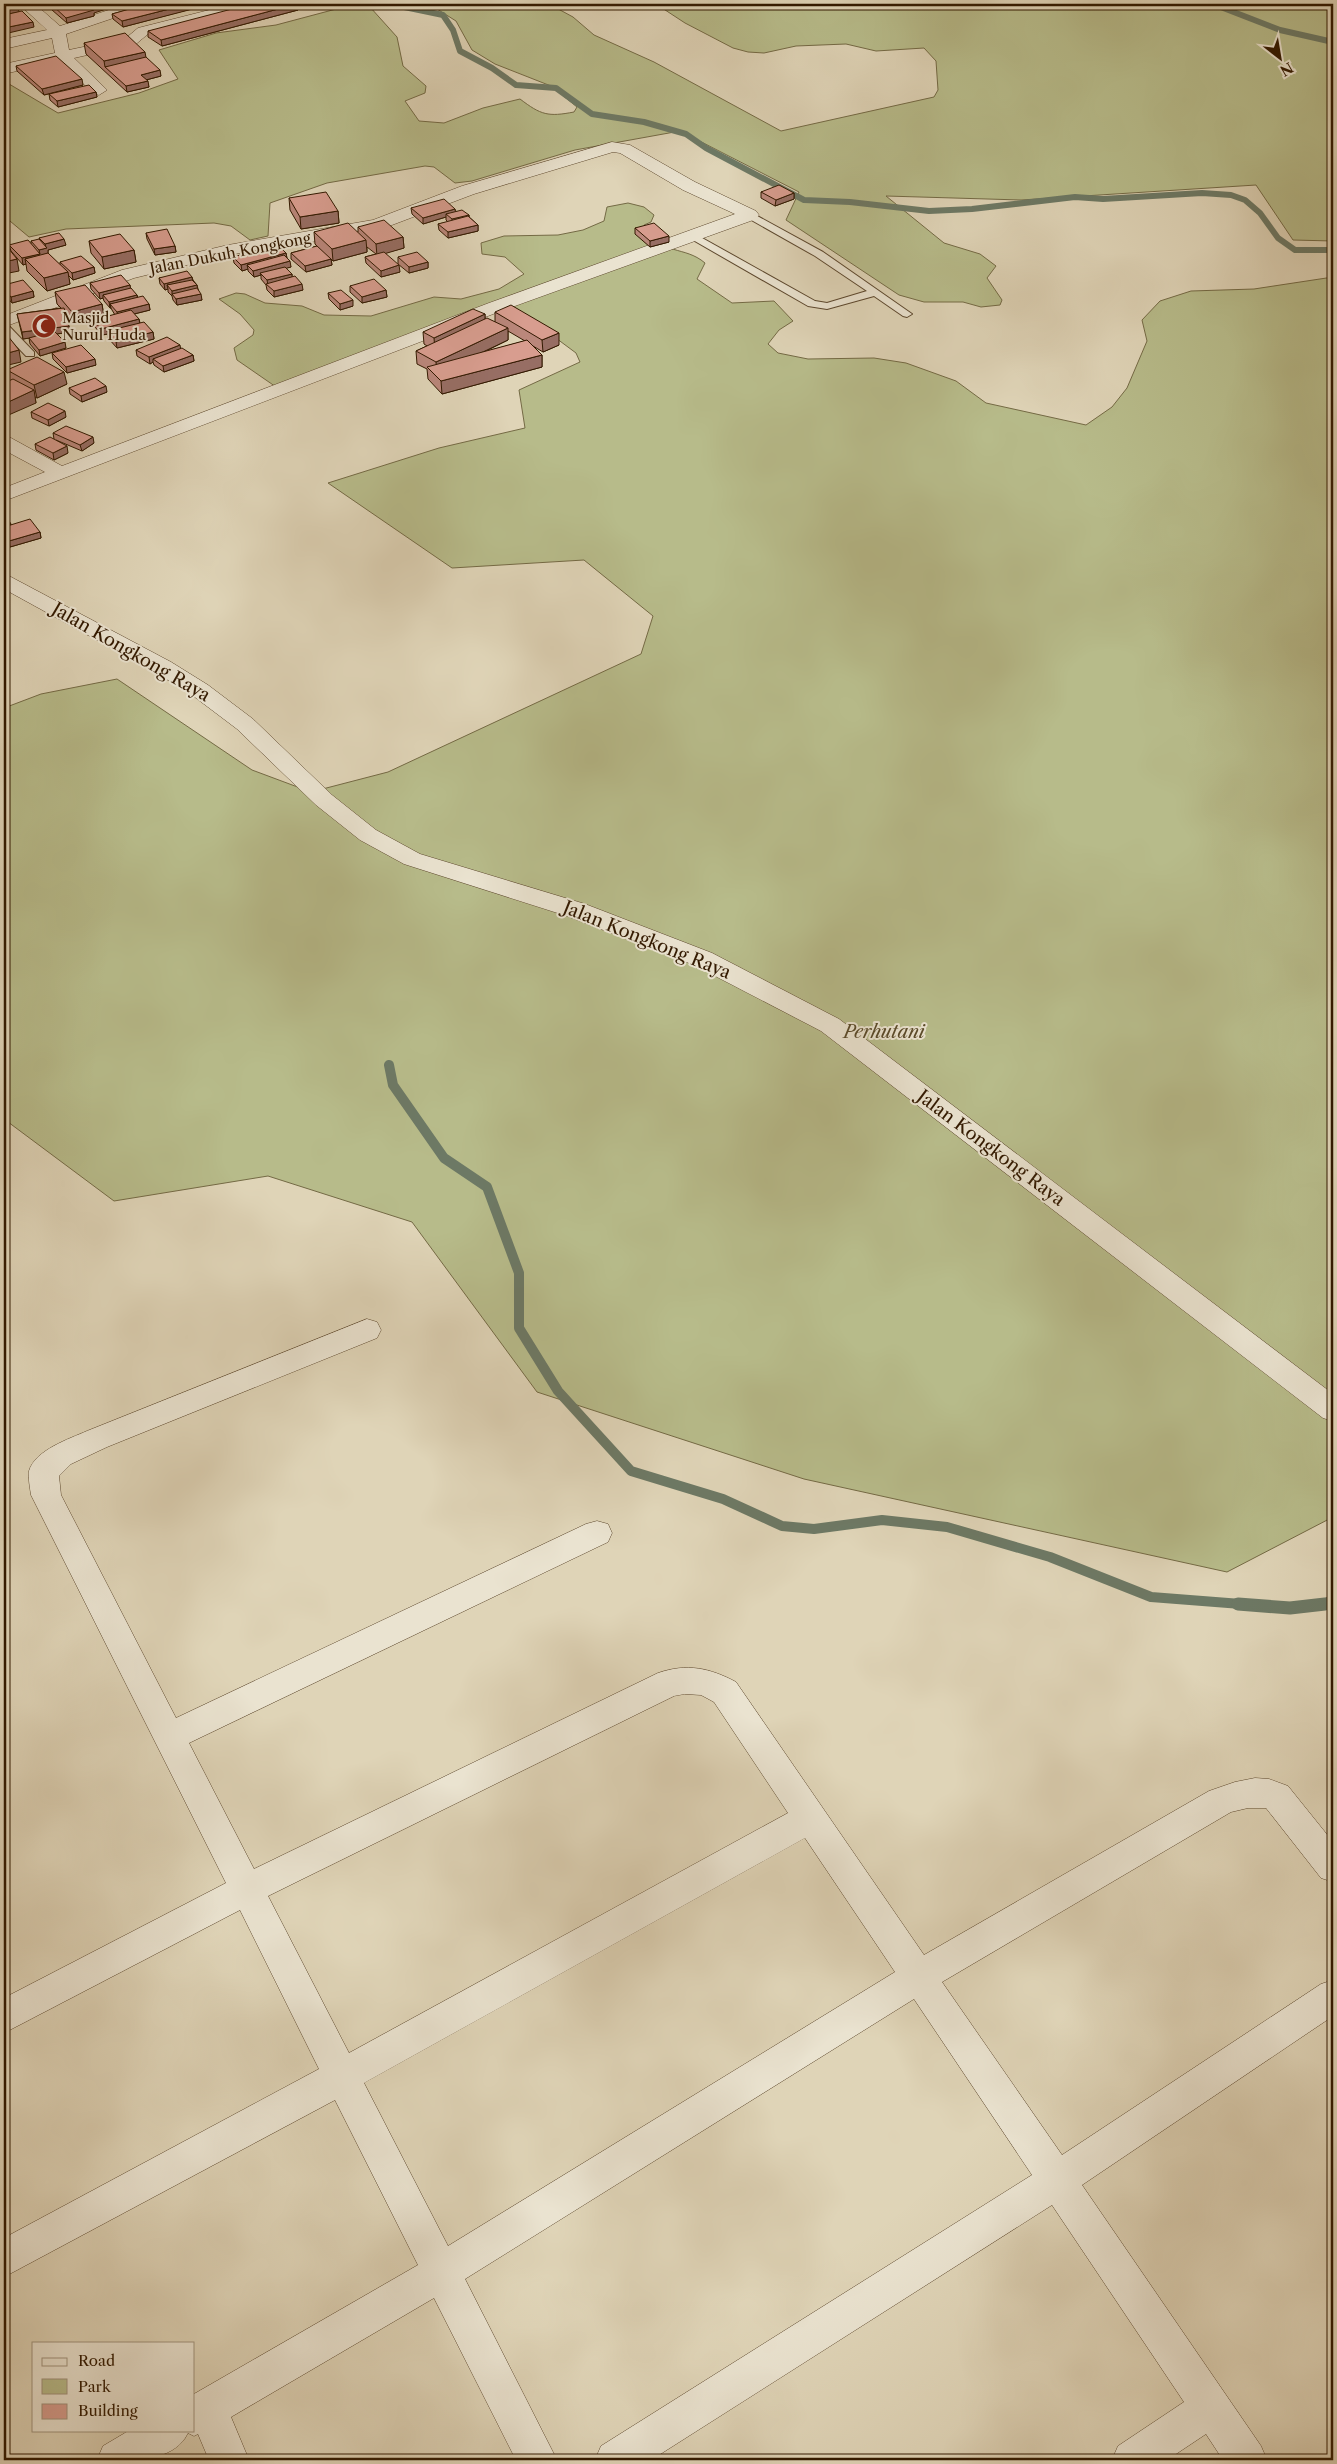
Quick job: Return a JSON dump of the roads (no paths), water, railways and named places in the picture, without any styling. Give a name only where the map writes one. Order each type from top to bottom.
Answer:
[{"type":"street","points":[[26,4],[58,32],[63,56],[99,90]]},
{"type":"street","points":[[4,44],[58,32],[141,4]]},
{"type":"street","points":[[4,70],[131,41],[143,31],[250,4]]},
{"type":"street","name":"Jalan Dukuh Kongkong","points":[[6,319],[128,274],[228,250],[343,232],[378,224],[461,192],[601,149],[624,148],[689,186],[750,215]]},
{"type":"street","points":[[4,495],[495,307],[750,215]]},
{"type":"street","points":[[4,442],[61,473]]},
{"type":"street","name":"Jalan Kongkong Raya","points":[[4,581],[163,667],[200,690],[245,724],[324,800],[368,835],[412,859],[461,876],[576,910],[703,959],[830,1024],[1333,1410]]},
{"type":"street","points":[[367,1330],[97,1439],[60,1456],[44,1472],[46,1495],[245,1890],[537,2460]]},
{"type":"street","points":[[169,1738],[597,1533]]},
{"type":"street","points":[[4,2016],[245,1890],[669,1683],[688,1679],[707,1681],[725,1692],[1248,2460]]},
{"type":"street","points":[[229,2460],[200,2412],[440,2273],[918,1977],[1221,1802],[1244,1793],[1262,1791],[1276,1796],[1286,1805],[1333,1867]]},
{"type":"street","points":[[4,2258],[341,2077],[810,1818]]},
{"type":"street","points":[[615,2460],[1056,2180],[1333,1996]]},
{"type":"street","points":[[1132,2460],[1211,2407]]},
{"type":"street","points":[[117,2460],[166,2432]]},
{"type":"lane","points":[[750,215],[819,254],[907,314]]},
{"type":"lane","points":[[691,236],[812,304],[827,306],[876,292]]},
{"type":"lane","points":[[6,319],[30,354]]},
{"type":"waterway","points":[[390,4],[443,15],[453,30],[460,51],[492,68],[516,85],[556,88],[592,114],[644,122],[686,134],[706,148],[804,200],[850,202],[929,211],[972,209],[1075,197],[1103,199],[1202,193],[1231,195],[1245,200],[1260,213],[1278,238],[1295,250],[1333,250]]},
{"type":"waterway","points":[[1213,4],[1280,30],[1333,42]]},
{"type":"waterway","points":[[389,1065],[393,1085],[444,1158],[487,1187],[519,1273],[519,1328],[558,1391],[631,1471],[723,1499],[782,1526],[814,1529],[882,1520],[947,1527],[1050,1557],[1151,1597],[1254,1605]]},
{"type":"waterway","points":[[1325,1604],[1333,1599]]},
{"type":"waterway","points":[[1238,1604],[1290,1608],[1325,1604]]},
{"type":"place","name":"Masjid Nurul Huda","points":[[44,326]]},
{"type":"park label","name":"Perhutani","points":[[884,1032]]}]
